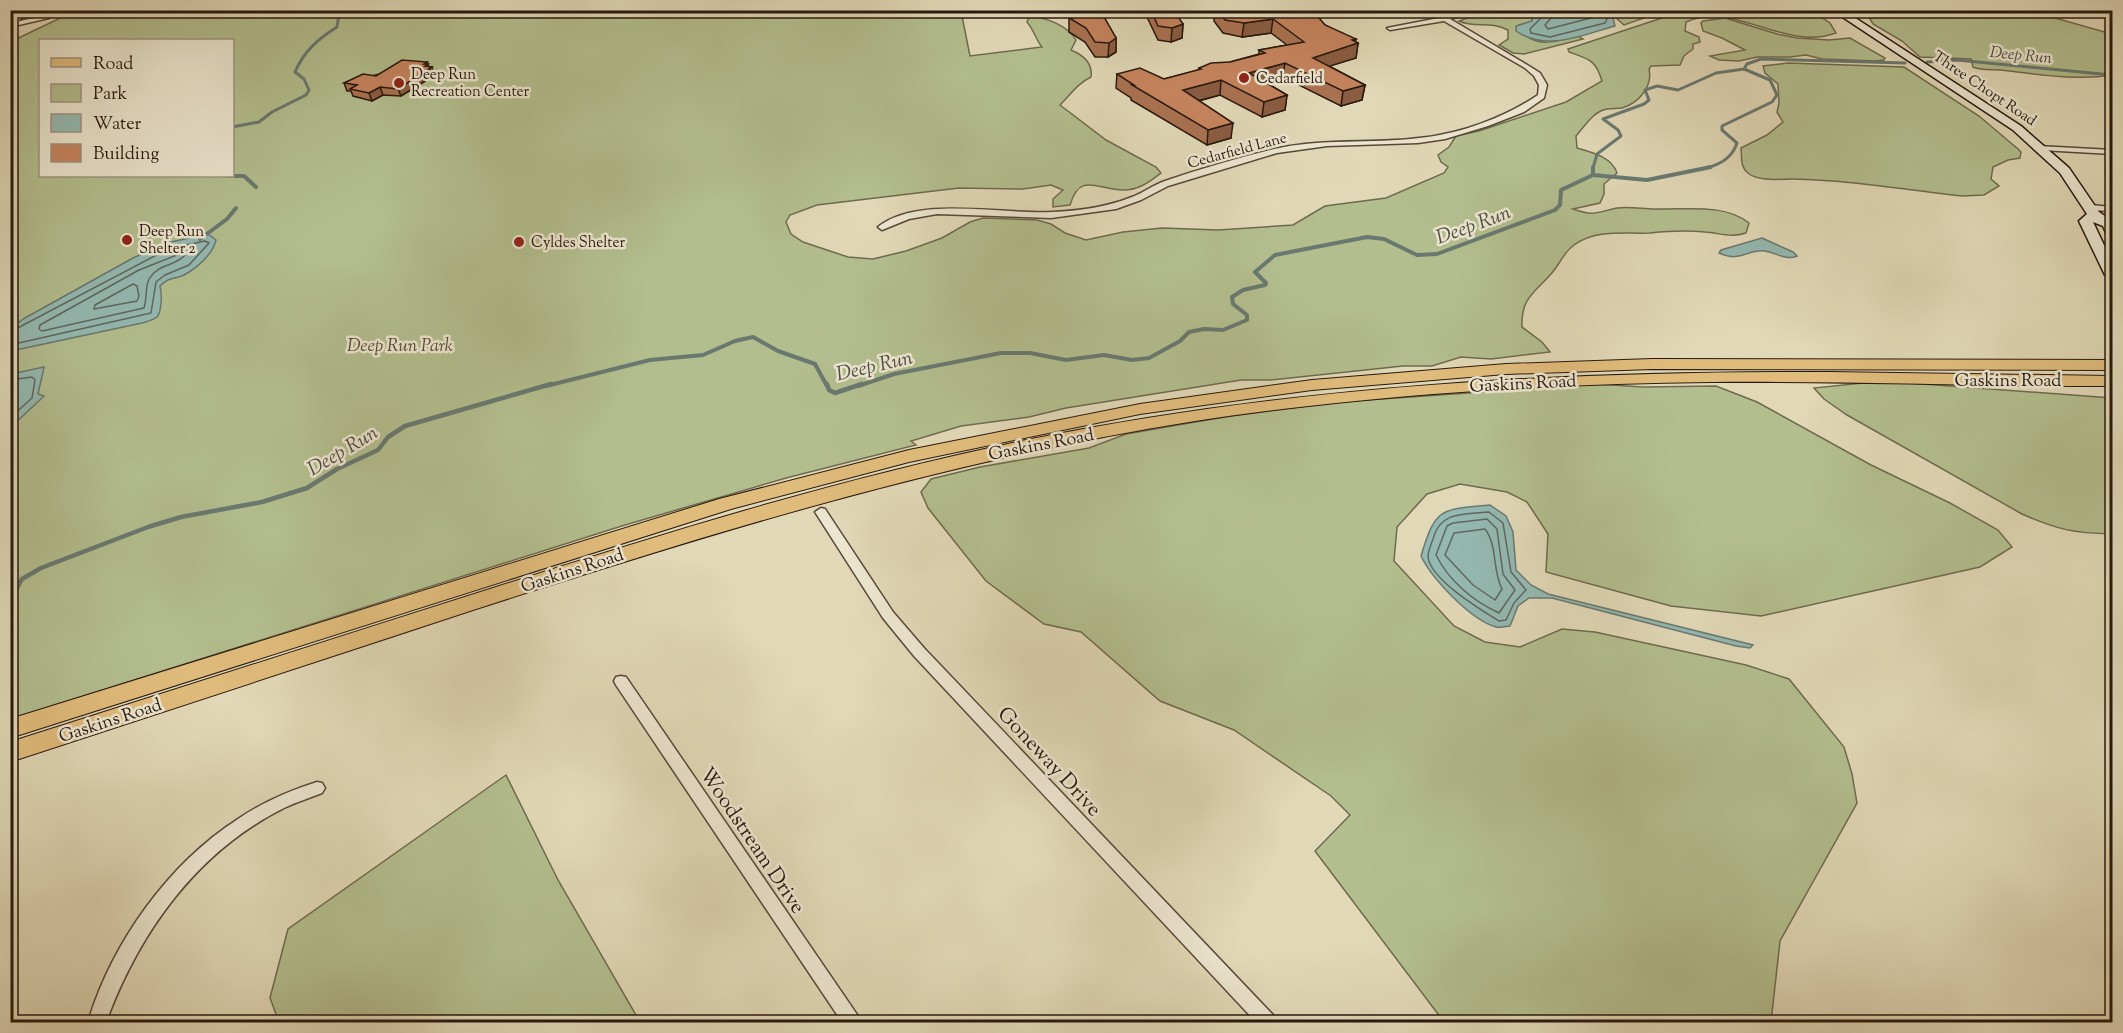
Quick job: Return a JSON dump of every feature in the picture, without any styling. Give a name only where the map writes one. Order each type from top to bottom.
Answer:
[{"type":"main road","points":[[11,25],[26,10]]},
{"type":"main road","name":"Three Chopt Road","points":[[1836,10],[1998,114],[2041,148],[2065,171],[2093,212],[2108,224],[2112,232]]},
{"type":"main road","points":[[2093,212],[2086,221],[2112,275]]},
{"type":"main road","name":"Gaskins Road","points":[[10,729],[726,504],[909,456],[1140,409],[1312,385],[1506,369],[1675,363],[2112,365]]},
{"type":"main road","name":"Gaskins Road","points":[[10,752],[648,546],[793,503],[983,456],[1118,429],[1333,398],[1490,384],[1566,380],[1730,377],[2112,381]]},
{"type":"street","points":[[11,25],[47,17],[48,14],[44,10]]},
{"type":"street","points":[[1390,28],[1445,20],[1477,10]]},
{"type":"street","name":"Cedarfield Lane","points":[[882,227],[907,217],[937,211],[1047,215],[1116,206],[1165,184],[1276,151],[1327,144],[1418,141],[1442,137],[1521,110],[1541,96],[1543,85],[1533,71],[1445,20]]},
{"type":"street","points":[[2041,148],[2112,152]]},
{"type":"street","points":[[2093,212],[2112,209]]},
{"type":"street","name":"Goneway Drive","points":[[821,512],[888,615],[919,652],[1268,1023]]},
{"type":"street","name":"Woodstream Drive","points":[[621,681],[852,1023]]},
{"type":"street","points":[[97,1023],[123,959],[144,923],[188,873],[210,850],[265,809],[317,788]]},
{"type":"green space","name":"Deep Run Park","points":[[77,10],[961,11],[970,56],[1042,47],[1027,22],[1029,17],[1042,18],[1068,30],[1076,40],[1071,50],[1083,57],[1089,64],[1091,77],[1078,86],[1060,105],[1106,140],[1156,167],[1161,173],[1144,185],[1129,190],[1085,185],[1079,188],[1070,205],[1053,207],[1053,199],[1063,190],[1051,185],[1023,189],[959,188],[817,205],[790,215],[786,222],[791,234],[803,242],[848,257],[873,259],[906,251],[942,238],[970,222],[983,218],[1037,220],[1086,240],[1123,232],[1162,228],[1218,230],[1293,225],[1325,206],[1386,198],[1444,173],[1448,167],[1441,162],[1438,155],[1449,147],[1456,136],[1479,131],[1566,102],[1602,81],[1591,61],[1569,52],[1568,49],[1683,11],[1812,11],[1830,23],[1836,33],[1817,37],[1798,36],[1723,17],[1704,17],[1686,22],[1685,31],[1699,37],[1700,42],[1693,44],[1693,49],[1684,56],[1680,65],[1651,66],[1649,82],[1639,98],[1622,108],[1603,110],[1588,121],[1576,136],[1577,148],[1606,159],[1617,173],[1604,184],[1604,194],[1600,203],[1573,209],[1591,213],[1622,207],[1704,209],[1728,213],[1749,223],[1746,233],[1735,235],[1698,231],[1610,233],[1583,240],[1574,245],[1526,302],[1522,317],[1522,327],[1542,342],[1550,352],[1491,359],[1461,357],[1432,366],[1403,366],[1271,380],[1241,380],[1066,408],[1029,417],[961,426],[911,441],[916,445],[786,478],[625,525],[11,719],[10,42]]},
{"type":"green space","points":[[2027,10],[2112,34],[2112,75],[2070,77],[2043,75],[1973,67],[1971,59],[1920,57],[1902,41],[1873,24],[1866,12],[1862,11]]},
{"type":"green space","points":[[1486,11],[1546,11],[1533,15],[1532,21],[1517,26],[1530,39],[1537,41],[1553,42],[1578,36],[1583,39],[1524,54],[1513,53],[1499,45],[1508,39],[1508,30],[1459,21]]},
{"type":"green space","points":[[1608,11],[1664,11],[1624,25]]},
{"type":"green space","points":[[1725,18],[1797,38],[1829,40],[1850,38],[1885,58],[1876,61],[1822,59],[1806,55],[1757,57],[1739,61],[1719,60],[1710,56],[1745,50],[1703,31],[1701,23],[1703,21]]},
{"type":"green space","points":[[1788,63],[1904,67],[1979,116],[2021,152],[2020,158],[2008,160],[1993,167],[1991,179],[1999,186],[1984,195],[1962,196],[1857,183],[1770,179],[1753,176],[1744,168],[1741,148],[1767,135],[1783,122],[1777,112],[1778,84],[1765,73],[1763,66]]},
{"type":"green space","points":[[1882,381],[2112,398],[2112,534],[2066,530],[2022,514],[1847,415],[1824,399],[1814,388]]},
{"type":"green space","points":[[1596,384],[1643,387],[1716,386],[1757,402],[1871,465],[1950,503],[1998,530],[2012,547],[1980,567],[1761,616],[1671,606],[1546,572],[1548,534],[1527,502],[1507,492],[1460,484],[1427,494],[1397,527],[1394,561],[1454,626],[1485,642],[1520,647],[1562,629],[1595,632],[1746,665],[1789,679],[1844,747],[1857,803],[1780,941],[1771,1022],[1444,1022],[1315,851],[1350,815],[1331,796],[1234,730],[1160,701],[1081,632],[1044,624],[986,581],[928,508],[921,492],[931,479],[980,467],[1089,448],[1126,434],[1230,416],[1338,402]]},
{"type":"green space","points":[[506,775],[558,880],[640,1022],[503,1022],[500,1019],[494,1022],[279,1022],[270,998],[288,929]]},
{"type":"water","points":[[1546,11],[1607,11],[1612,14],[1615,26],[1577,37],[1552,41],[1528,37],[1516,31],[1516,26],[1532,21],[1533,15]]},
{"type":"water","points":[[208,234],[216,240],[204,260],[189,272],[160,286],[161,307],[157,317],[142,323],[11,351],[11,328],[25,318],[133,258],[166,243]]},
{"type":"water","points":[[1762,238],[1797,256],[1785,257],[1765,251],[1733,257],[1719,253],[1721,250]]},
{"type":"water","points":[[44,367],[38,394],[44,396],[11,427],[11,374]]},
{"type":"water","points":[[1490,505],[1506,516],[1513,532],[1516,570],[1531,585],[1548,594],[1753,645],[1750,648],[1736,646],[1552,598],[1529,598],[1518,606],[1510,626],[1498,627],[1486,623],[1453,598],[1421,556],[1431,528],[1443,514],[1461,508]]},
{"type":"building","points":[[1078,10],[1100,10],[1116,38],[1109,43],[1095,42],[1086,28],[1069,18],[1081,17]]},
{"type":"building","points":[[1151,10],[1172,10],[1183,24],[1172,28],[1158,26]]},
{"type":"building","points":[[1218,10],[1312,10],[1325,25],[1356,39],[1352,40],[1358,43],[1313,58],[1365,85],[1343,91],[1285,63],[1249,73],[1287,95],[1264,102],[1221,80],[1183,90],[1233,123],[1208,130],[1117,74],[1140,68],[1164,79],[1201,69],[1199,68],[1211,63],[1230,62],[1265,53],[1259,50],[1304,42],[1273,19],[1244,23],[1225,20]]},
{"type":"building","points":[[402,60],[427,62],[425,66],[432,67],[398,89],[380,87],[369,93],[350,89],[357,85],[344,83],[363,74],[376,76]]},
{"type":"waterway","points":[[234,127],[259,122],[272,112],[306,95],[309,90],[304,79],[295,72],[312,46],[337,27],[339,14],[322,10]]},
{"type":"waterway","name":"Deep Run","points":[[1744,69],[1747,64],[1761,59],[1905,63]]},
{"type":"waterway","name":"Deep Run","points":[[1927,62],[1957,60],[2112,75]]},
{"type":"waterway","name":"Deep Run","points":[[1593,168],[1597,154],[1621,136],[1618,130],[1603,119],[1644,104],[1649,100],[1645,90],[1657,86],[1678,90],[1716,73],[1744,69]]},
{"type":"waterway","name":"Deep Run","points":[[1706,168],[1725,160],[1737,143],[1722,130],[1722,126],[1772,102],[1777,95],[1770,80],[1744,69]]},
{"type":"waterway","name":"Deep Run","points":[[1593,175],[1647,180],[1711,167]]},
{"type":"waterway","name":"Deep Run","points":[[1593,168],[1593,175]]},
{"type":"waterway","name":"Deep Run","points":[[858,386],[894,374],[1001,353],[1030,353],[1066,360],[1104,355],[1132,360],[1149,358],[1180,341],[1189,332],[1204,329],[1223,330],[1247,320],[1247,315],[1233,304],[1232,297],[1243,290],[1265,285],[1266,283],[1255,272],[1275,255],[1367,237],[1384,239],[1417,255],[1437,254],[1555,210],[1560,205],[1561,190],[1593,175]]},
{"type":"waterway","points":[[234,176],[244,176],[256,187]]},
{"type":"waterway","points":[[200,239],[227,219],[236,208]]},
{"type":"waterway","name":"Deep Run","points":[[546,386],[650,360],[703,355],[735,341],[753,337],[778,351],[815,364],[827,386]]},
{"type":"waterway","name":"Deep Run","points":[[10,600],[22,579],[41,568],[148,527],[181,517],[262,502],[307,488],[337,469],[378,450],[388,437],[405,426],[551,384]]},
{"type":"waterway","name":"Deep Run","points":[[827,384],[829,390],[835,393],[862,384]]},
{"type":"place","name":"Cedarfield","points":[[1244,78]]},
{"type":"place","name":"Deep Run Recreation Center","points":[[399,83]]},
{"type":"place","name":"Deep Run Shelter 2","points":[[127,240]]},
{"type":"place","name":"Cyldes Shelter","points":[[519,242]]}]
